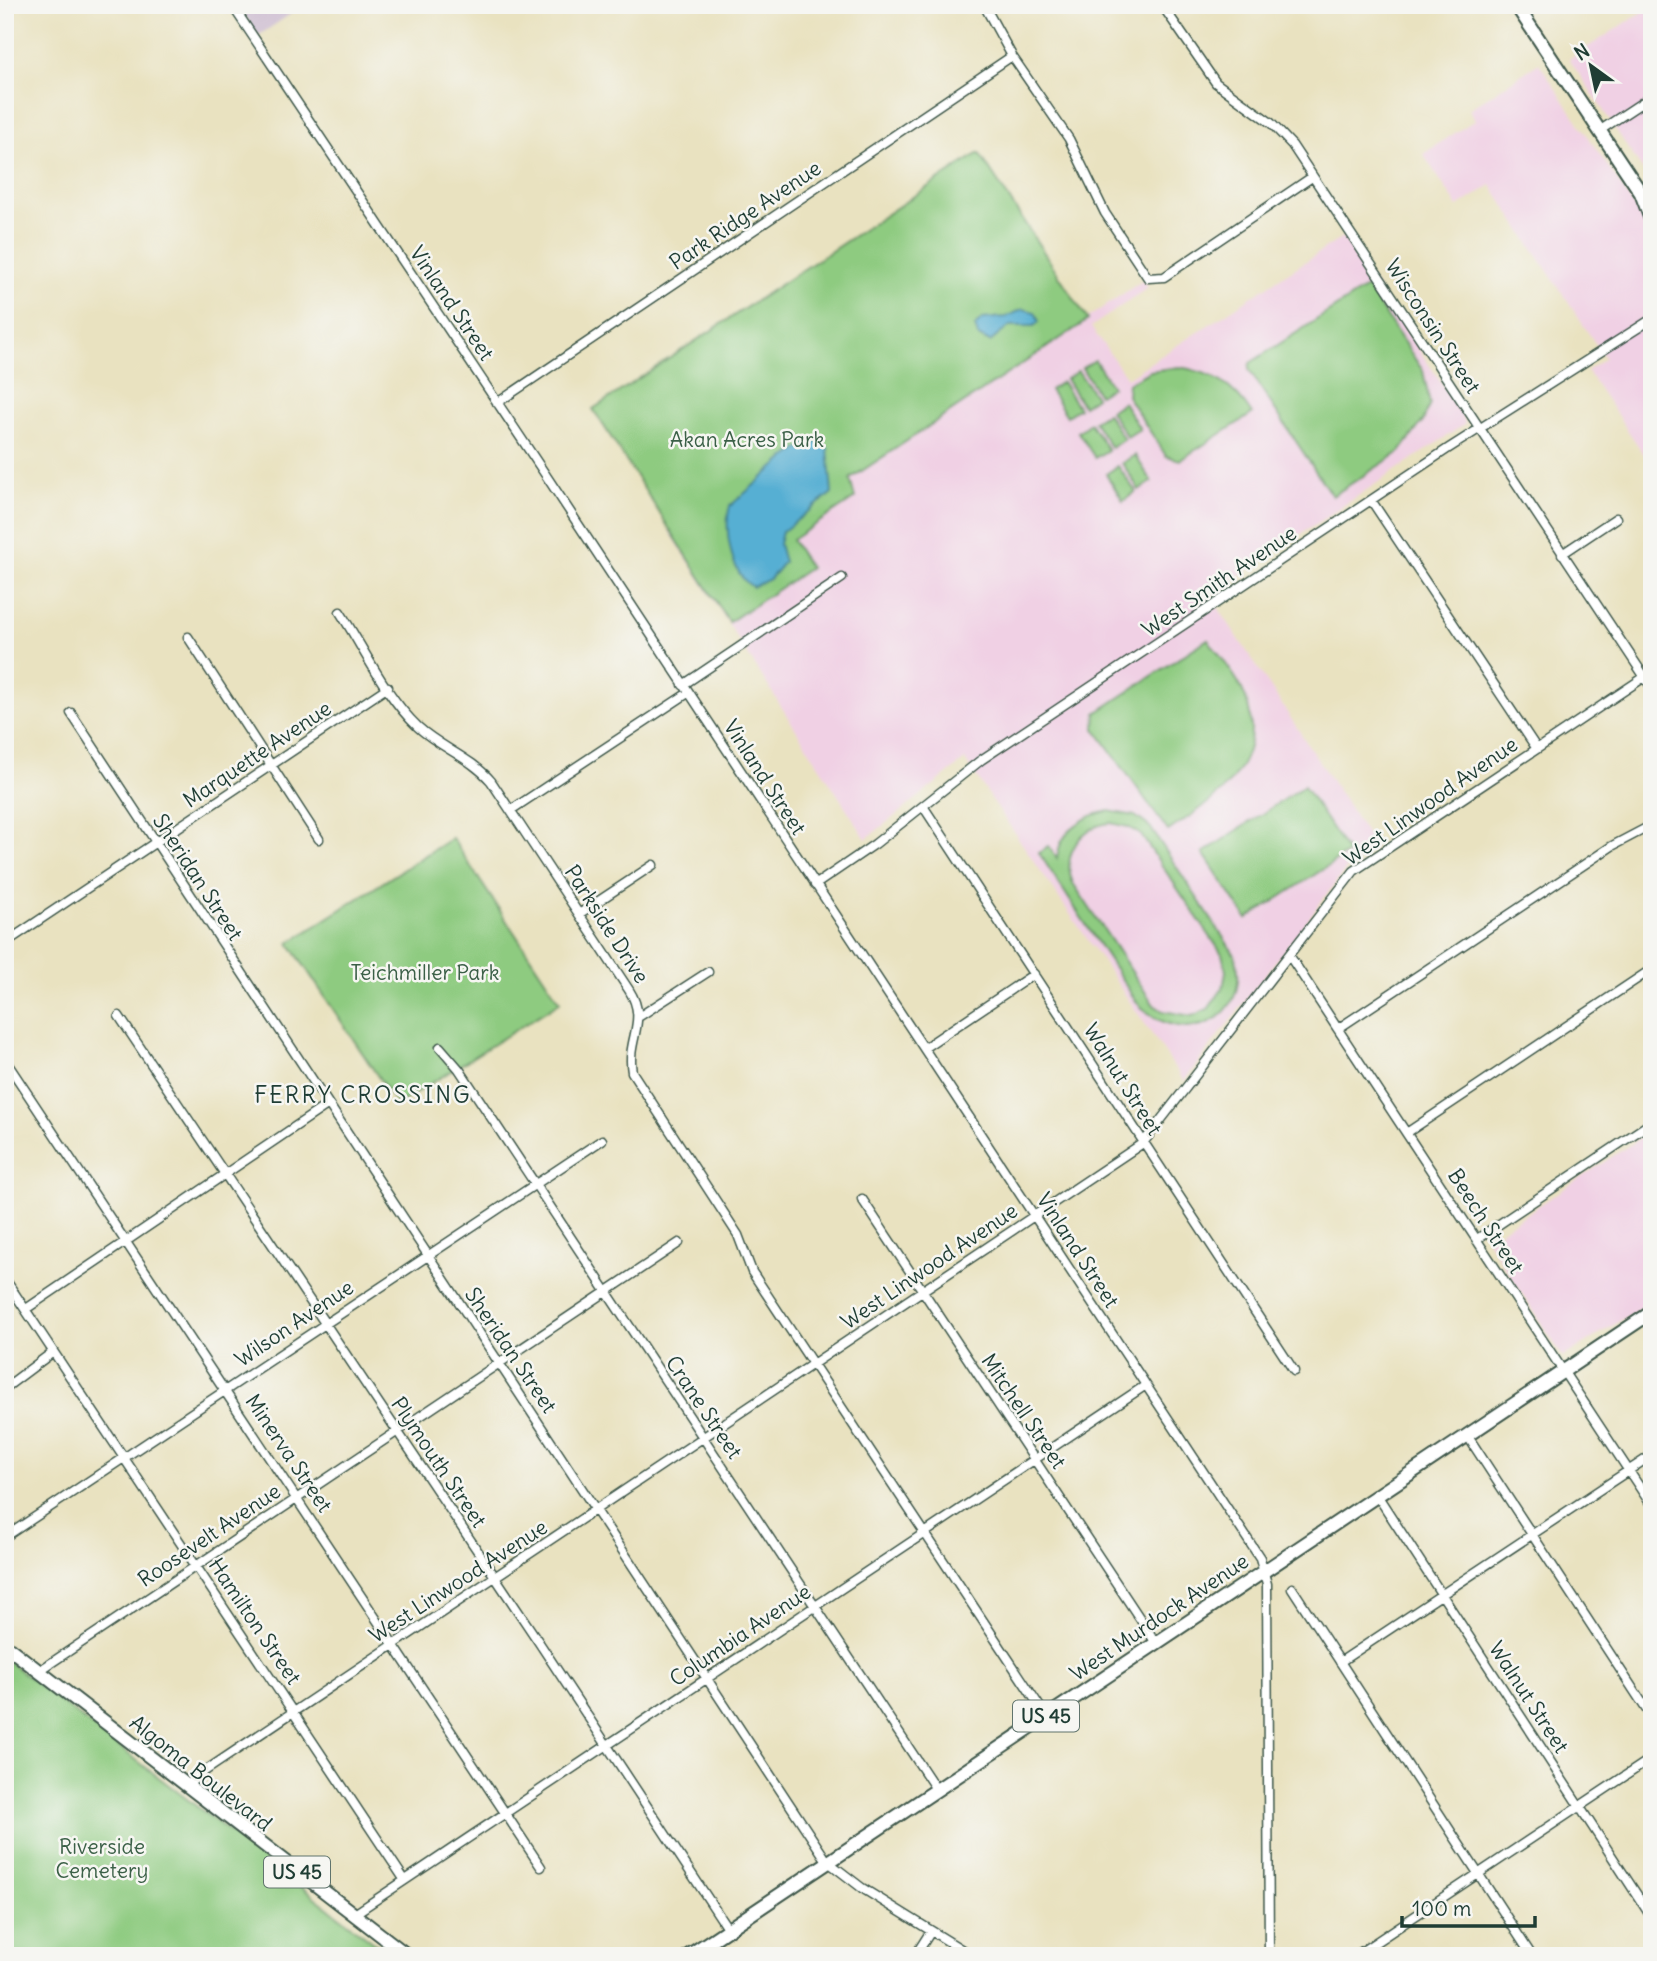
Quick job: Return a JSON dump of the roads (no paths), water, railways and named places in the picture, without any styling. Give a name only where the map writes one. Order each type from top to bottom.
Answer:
[{"type":"main road","points":[[1516,5],[1641,193],[1652,222]]},
{"type":"main road","points":[[1641,193],[1652,202]]},
{"type":"main road","name":"West Murdock Avenue","points":[[688,1956],[1652,1312]]},
{"type":"main road","name":"Algoma Boulevard","points":[[5,1645],[408,1956]]},
{"type":"street","name":"Vinland Street","points":[[232,5],[924,1048],[1260,1558],[1264,1570]]},
{"type":"street","points":[[984,5],[1012,56],[1069,139],[1105,213],[1139,268],[1152,279],[1164,277],[1312,177]]},
{"type":"street","name":"Wisconsin Street","points":[[1162,5],[1204,69],[1226,91],[1285,136],[1562,554],[1648,674],[1652,688]]},
{"type":"street","name":"Park Ridge Avenue","points":[[497,403],[1012,56]]},
{"type":"street","points":[[1599,131],[1652,96]]},
{"type":"street","name":"West Smith Avenue","points":[[815,885],[875,844],[981,760],[1371,500],[1652,319]]},
{"type":"street","points":[[1371,500],[1536,748]]},
{"type":"street","points":[[1562,554],[1616,518]]},
{"type":"street","points":[[510,810],[842,578]]},
{"type":"street","name":"Parkside Drive","points":[[340,612],[388,687],[420,729],[480,767],[635,998],[640,1016],[630,1056],[632,1072],[738,1235],[752,1272],[1046,1716]]},
{"type":"street","points":[[188,637],[319,839]]},
{"type":"street","name":"West Linwood Avenue","points":[[187,1787],[196,1777],[1143,1143],[1354,871],[1648,674]]},
{"type":"street","name":"Marquette Avenue","points":[[5,943],[388,687]]},
{"type":"street","name":"Sheridan Street","points":[[71,713],[827,1861],[839,1873],[972,1956]]},
{"type":"street","name":"Walnut Street","points":[[923,806],[1294,1371]]},
{"type":"street","points":[[1339,1028],[1618,842],[1652,825]]},
{"type":"street","points":[[579,914],[653,865]]},
{"type":"street","name":"Beech Street","points":[[1289,955],[1652,1506]]},
{"type":"street","points":[[1408,1132],[1652,969]]},
{"type":"street","points":[[640,1016],[708,972]]},
{"type":"street","points":[[924,1048],[1034,974]]},
{"type":"street","name":"Plymouth Street","points":[[119,1016],[728,1929]]},
{"type":"street","name":"Crane Street","points":[[440,1047],[458,1069],[936,1789]]},
{"type":"street","name":"Minerva Street","points":[[5,1060],[541,1867]]},
{"type":"street","points":[[26,1309],[327,1105]]},
{"type":"street","points":[[1477,1239],[1652,1122]]},
{"type":"street","name":"Wilson Avenue","points":[[5,1537],[534,1183],[603,1140]]},
{"type":"street","name":"Mitchell Street","points":[[862,1199],[1156,1643]]},
{"type":"street","name":"Roosevelt Avenue","points":[[39,1671],[679,1244]]},
{"type":"street","name":"Hamilton Street","points":[[5,1279],[295,1712],[404,1880]]},
{"type":"street","points":[[5,1388],[54,1352]]},
{"type":"street","name":"Columbia Avenue","points":[[354,1915],[1146,1385]]},
{"type":"street","points":[[1467,1435],[1652,1718]]},
{"type":"street","points":[[1340,1662],[1652,1455]]},
{"type":"street","name":"Walnut Street","points":[[1377,1495],[1652,1918]]},
{"type":"street","points":[[1264,1570],[1267,1584],[1269,1956]]},
{"type":"street","points":[[1292,1588],[1531,1955]]},
{"type":"street","points":[[1355,1956],[1652,1758]]},
{"type":"street","points":[[915,1956],[931,1931]]},
{"type":"water","points":[[1023,309],[1035,312],[1039,322],[1034,326],[1010,326],[990,342],[978,336],[975,326],[982,319],[1006,317]]},
{"type":"water","points":[[811,441],[824,444],[828,449],[832,493],[782,532],[779,544],[784,562],[770,579],[753,587],[745,581],[734,562],[728,538],[730,506],[785,458]]},
{"type":"district","name":"FERRY CROSSING","points":[[363,1094]]},
{"type":"park label","name":"Akan Acres Park","points":[[747,439]]},
{"type":"park label","name":"Teichmiller Park","points":[[425,972]]},
{"type":"park label","name":"Riverside Cemetery","points":[[102,1858]]}]
